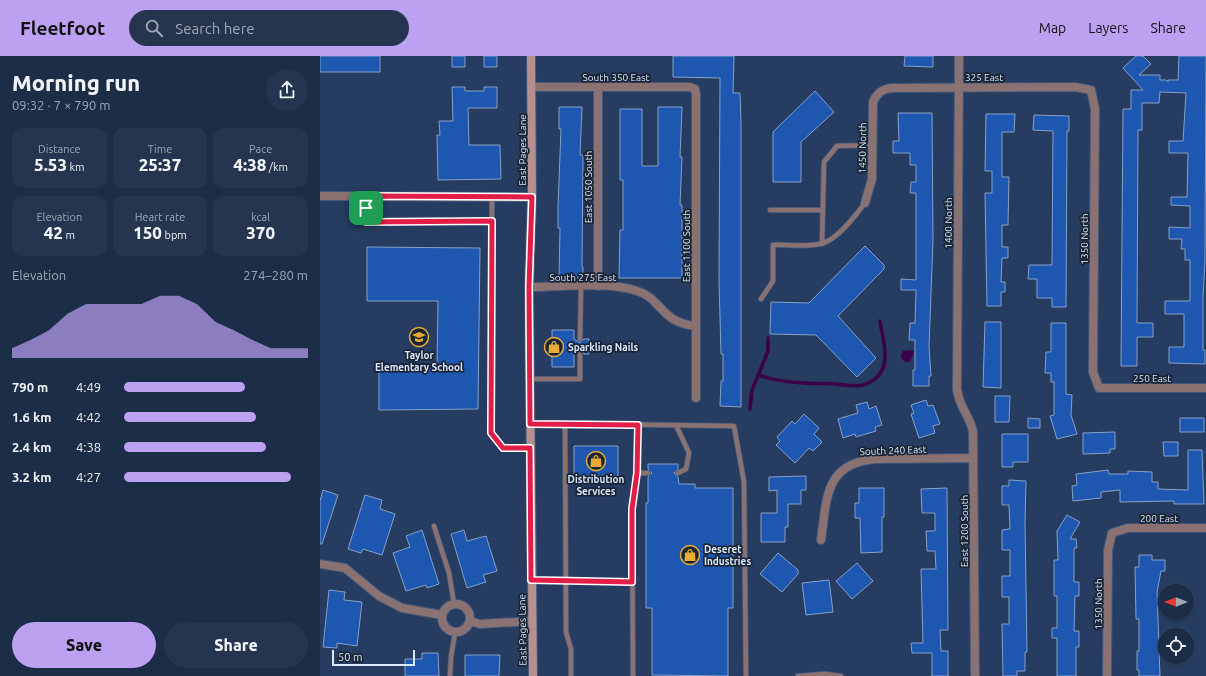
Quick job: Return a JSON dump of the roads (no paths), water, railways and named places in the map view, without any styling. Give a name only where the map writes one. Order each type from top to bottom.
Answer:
[{"type":"main road","name":"East Pages Lane","points":[[531,56],[532,197],[529,287],[533,676]]},
{"type":"street","name":"1400 North","points":[[957,389],[959,56]]},
{"type":"street","name":"South 350 East","points":[[531,87],[690,87],[695,90],[696,94]]},
{"type":"street","name":"East 1050 South","points":[[598,87],[598,286]]},
{"type":"street","name":"325 East","points":[[878,93],[892,88],[959,87],[1076,87],[1092,90]]},
{"type":"street","name":"1350 North","points":[[1092,90],[1095,109],[1094,372],[1099,388]]},
{"type":"street","name":"1450 North","points":[[865,202],[872,179],[872,108],[878,93]]},
{"type":"street","name":"East 1100 South","points":[[696,94],[696,398]]},
{"type":"street","points":[[320,196],[532,197]]},
{"type":"street","name":"South 275 East","points":[[529,287],[598,286],[617,287],[639,291],[652,300],[670,318],[684,325],[696,326]]},
{"type":"street","name":"250 East","points":[[1099,388],[1206,388]]},
{"type":"street","name":"East 1200 South","points":[[957,389],[961,407],[968,416],[972,426],[975,676]]},
{"type":"street","name":"South 240 East","points":[[821,540],[826,504],[832,484],[839,473],[848,464],[862,460],[876,459],[973,458]]},
{"type":"street","name":"200 East","points":[[1112,533],[1128,528],[1206,528]]},
{"type":"street","name":"1350 North","points":[[1107,676],[1108,550],[1112,533]]},
{"type":"street","points":[[320,566],[345,568],[379,596],[402,608],[442,615]]},
{"type":"street","points":[[454,604],[465,607],[469,612],[470,621],[466,629],[455,633],[445,627],[442,620],[442,615],[447,607],[454,604]]},
{"type":"street","points":[[470,621],[480,624],[532,621]]},
{"type":"lane","points":[[822,244],[822,167],[826,158],[837,146],[872,145]]},
{"type":"lane","points":[[366,196],[366,222],[492,221]]},
{"type":"lane","points":[[492,196],[491,433],[503,448],[530,448]]},
{"type":"lane","points":[[761,299],[773,281],[773,245],[822,244],[829,240],[852,220],[865,202]]},
{"type":"lane","points":[[770,210],[822,210]]},
{"type":"lane","points":[[580,339],[581,287]]},
{"type":"lane","points":[[530,379],[580,379],[580,354]]},
{"type":"lane","points":[[530,424],[734,426],[744,482],[746,676]]},
{"type":"lane","points":[[564,424],[566,632],[571,649],[571,676]]},
{"type":"lane","points":[[633,676],[632,509],[637,473],[638,425]]},
{"type":"lane","points":[[676,425],[689,453],[686,469],[678,473]]},
{"type":"lane","points":[[637,473],[648,473]]},
{"type":"lane","points":[[434,526],[449,573],[454,604]]},
{"type":"lane","points":[[531,580],[632,582]]},
{"type":"lane","points":[[450,676],[451,657],[455,633]]},
{"type":"lane","points":[[798,676],[825,674],[841,676]]},
{"type":"waterway","points":[[759,375],[778,380],[797,382],[853,386],[869,383],[879,375],[884,365],[885,352],[880,321]]},
{"type":"waterway","points":[[750,409],[752,390],[768,351],[768,338]]},
{"type":"place","name":"Taylor Elementary School","points":[[419,337]]},
{"type":"place","name":"Sparkling Nails","points":[[554,347]]},
{"type":"place","name":"Distribution Services","points":[[596,461]]},
{"type":"place","name":"Deseret Industries","points":[[690,555]]}]
